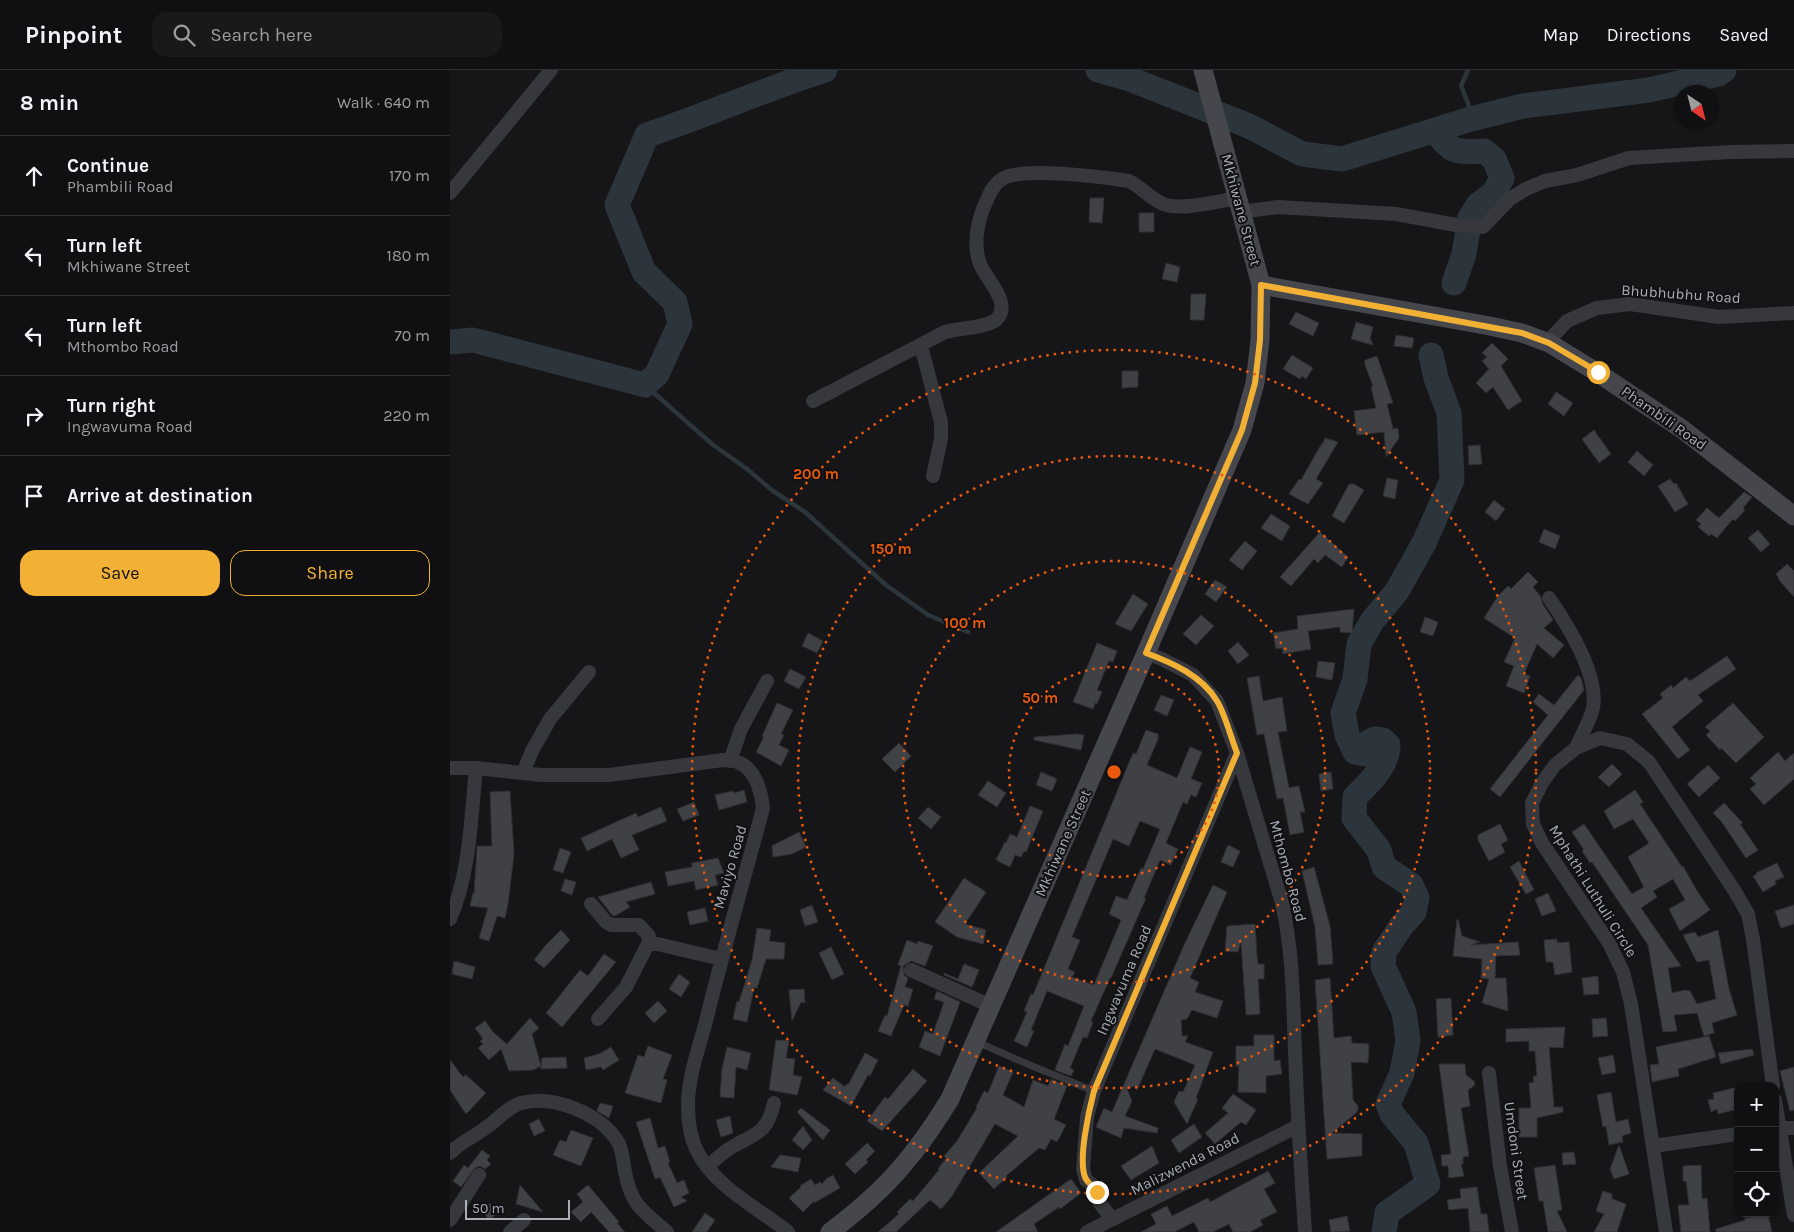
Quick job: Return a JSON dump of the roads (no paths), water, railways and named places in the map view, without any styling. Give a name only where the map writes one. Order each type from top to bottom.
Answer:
[{"type":"street","points":[[450,193],[551,70]]},
{"type":"street","name":"Mkhiwane Street","points":[[830,1232],[858,1210],[908,1160],[950,1099],[1242,430],[1255,383],[1260,340],[1261,285],[1203,70]]},
{"type":"street","points":[[813,401],[945,332],[956,328],[988,324],[997,319],[1001,307],[1000,300],[993,285],[982,271],[978,260],[976,241],[980,217],[989,195],[1003,178],[1030,172],[1129,181],[1160,203],[1168,206],[1182,206],[1238,197],[1278,207],[1396,214],[1483,228],[1510,199],[1526,189],[1629,158],[1730,152],[1794,151]]},
{"type":"street","name":"Phambili Road","points":[[1261,285],[1490,326],[1522,333],[1549,343],[1598,372],[1682,429],[1794,516]]},
{"type":"street","name":"Bhubhubhu Road","points":[[1549,343],[1567,321],[1597,308],[1630,304],[1719,316],[1794,313]]},
{"type":"street","points":[[921,346],[941,422],[941,439],[933,476]]},
{"type":"street","points":[[1549,598],[1565,622],[1578,648],[1589,674],[1593,694],[1593,709],[1576,748]]},
{"type":"street","name":"Mthombo Road","points":[[1146,653],[1193,675],[1217,701],[1237,753],[1282,903],[1288,927],[1291,959],[1298,1126],[1305,1232]]},
{"type":"street","points":[[523,773],[532,751],[550,719],[589,672]]},
{"type":"street","points":[[450,768],[476,768],[541,775],[609,775],[643,772],[711,761],[730,761],[741,729],[767,681]]},
{"type":"street","name":"Mphathi Luthuli Circle","points":[[1666,1232],[1631,1004],[1623,972],[1609,943],[1542,843],[1533,824],[1532,803],[1542,783],[1555,765],[1576,748],[1600,738],[1627,744],[1649,762],[1734,890],[1748,914],[1772,1082]]},
{"type":"street","name":"Ingwavuma Road","points":[[1112,1219],[1099,1202],[1094,1186],[1086,1180],[1083,1169],[1087,1117],[1094,1091],[1237,753]]},
{"type":"street","name":"Maviyo Road","points":[[730,761],[743,765],[756,779],[764,808],[721,959],[692,1074],[688,1104],[689,1126],[696,1148],[707,1166],[729,1189],[788,1232]]},
{"type":"street","points":[[450,920],[462,884],[470,832],[476,768]]},
{"type":"street","points":[[591,904],[606,922],[611,925],[639,925],[649,936],[649,942],[626,987],[598,1020]]},
{"type":"street","points":[[649,942],[721,959]]},
{"type":"street","points":[[911,970],[991,1006]]},
{"type":"street","name":"Umdoni Street","points":[[1489,1074],[1500,1166],[1512,1232]]},
{"type":"street","points":[[450,1153],[468,1138],[485,1129],[507,1110],[520,1103],[538,1100],[571,1108],[597,1120],[612,1134],[621,1149],[631,1194],[644,1214],[667,1232]]},
{"type":"street","points":[[707,1166],[731,1147],[757,1135],[768,1123],[774,1104]]},
{"type":"street","name":"Malizwenda Road","points":[[1087,1232],[1298,1126]]},
{"type":"street","points":[[1779,1128],[1794,1128]]},
{"type":"street","points":[[1653,1146],[1734,1135]]},
{"type":"street","points":[[1779,1138],[1794,1215]]},
{"type":"street","points":[[450,1220],[479,1175]]},
{"type":"street","points":[[510,1232],[524,1220]]},
{"type":"lane","points":[[975,1041],[1094,1091]]},
{"type":"waterway","points":[[450,342],[473,340],[645,385],[657,374],[680,324],[675,302],[644,272],[617,205],[647,135],[825,70]]},
{"type":"waterway","points":[[1098,70],[1130,79],[1249,126],[1302,154],[1342,159],[1471,119],[1523,106],[1649,90],[1718,74],[1724,70]]},
{"type":"waterway","points":[[1468,70],[1461,86],[1468,103],[1471,119]]},
{"type":"waterway","points":[[1435,130],[1446,144],[1455,150],[1467,152],[1484,151],[1494,159],[1502,178],[1494,193],[1478,205],[1470,218],[1464,254],[1454,283]]},
{"type":"waterway","points":[[1384,1232],[1387,1213],[1428,1184],[1416,1143],[1392,1114],[1388,1104],[1402,1073],[1408,1040],[1404,1012],[1383,966],[1384,952],[1402,925],[1414,912],[1417,898],[1411,885],[1384,867],[1379,850],[1354,818],[1355,797],[1372,780],[1381,767],[1385,760],[1388,745],[1383,740],[1375,739],[1369,742],[1365,754],[1355,752],[1347,735],[1343,713],[1355,679],[1359,644],[1372,621],[1397,591],[1424,543],[1452,480],[1449,413],[1436,378],[1431,355]]},
{"type":"waterway","points":[[645,385],[712,444],[747,469],[773,491],[805,512],[886,585],[928,615],[968,632]]}]
